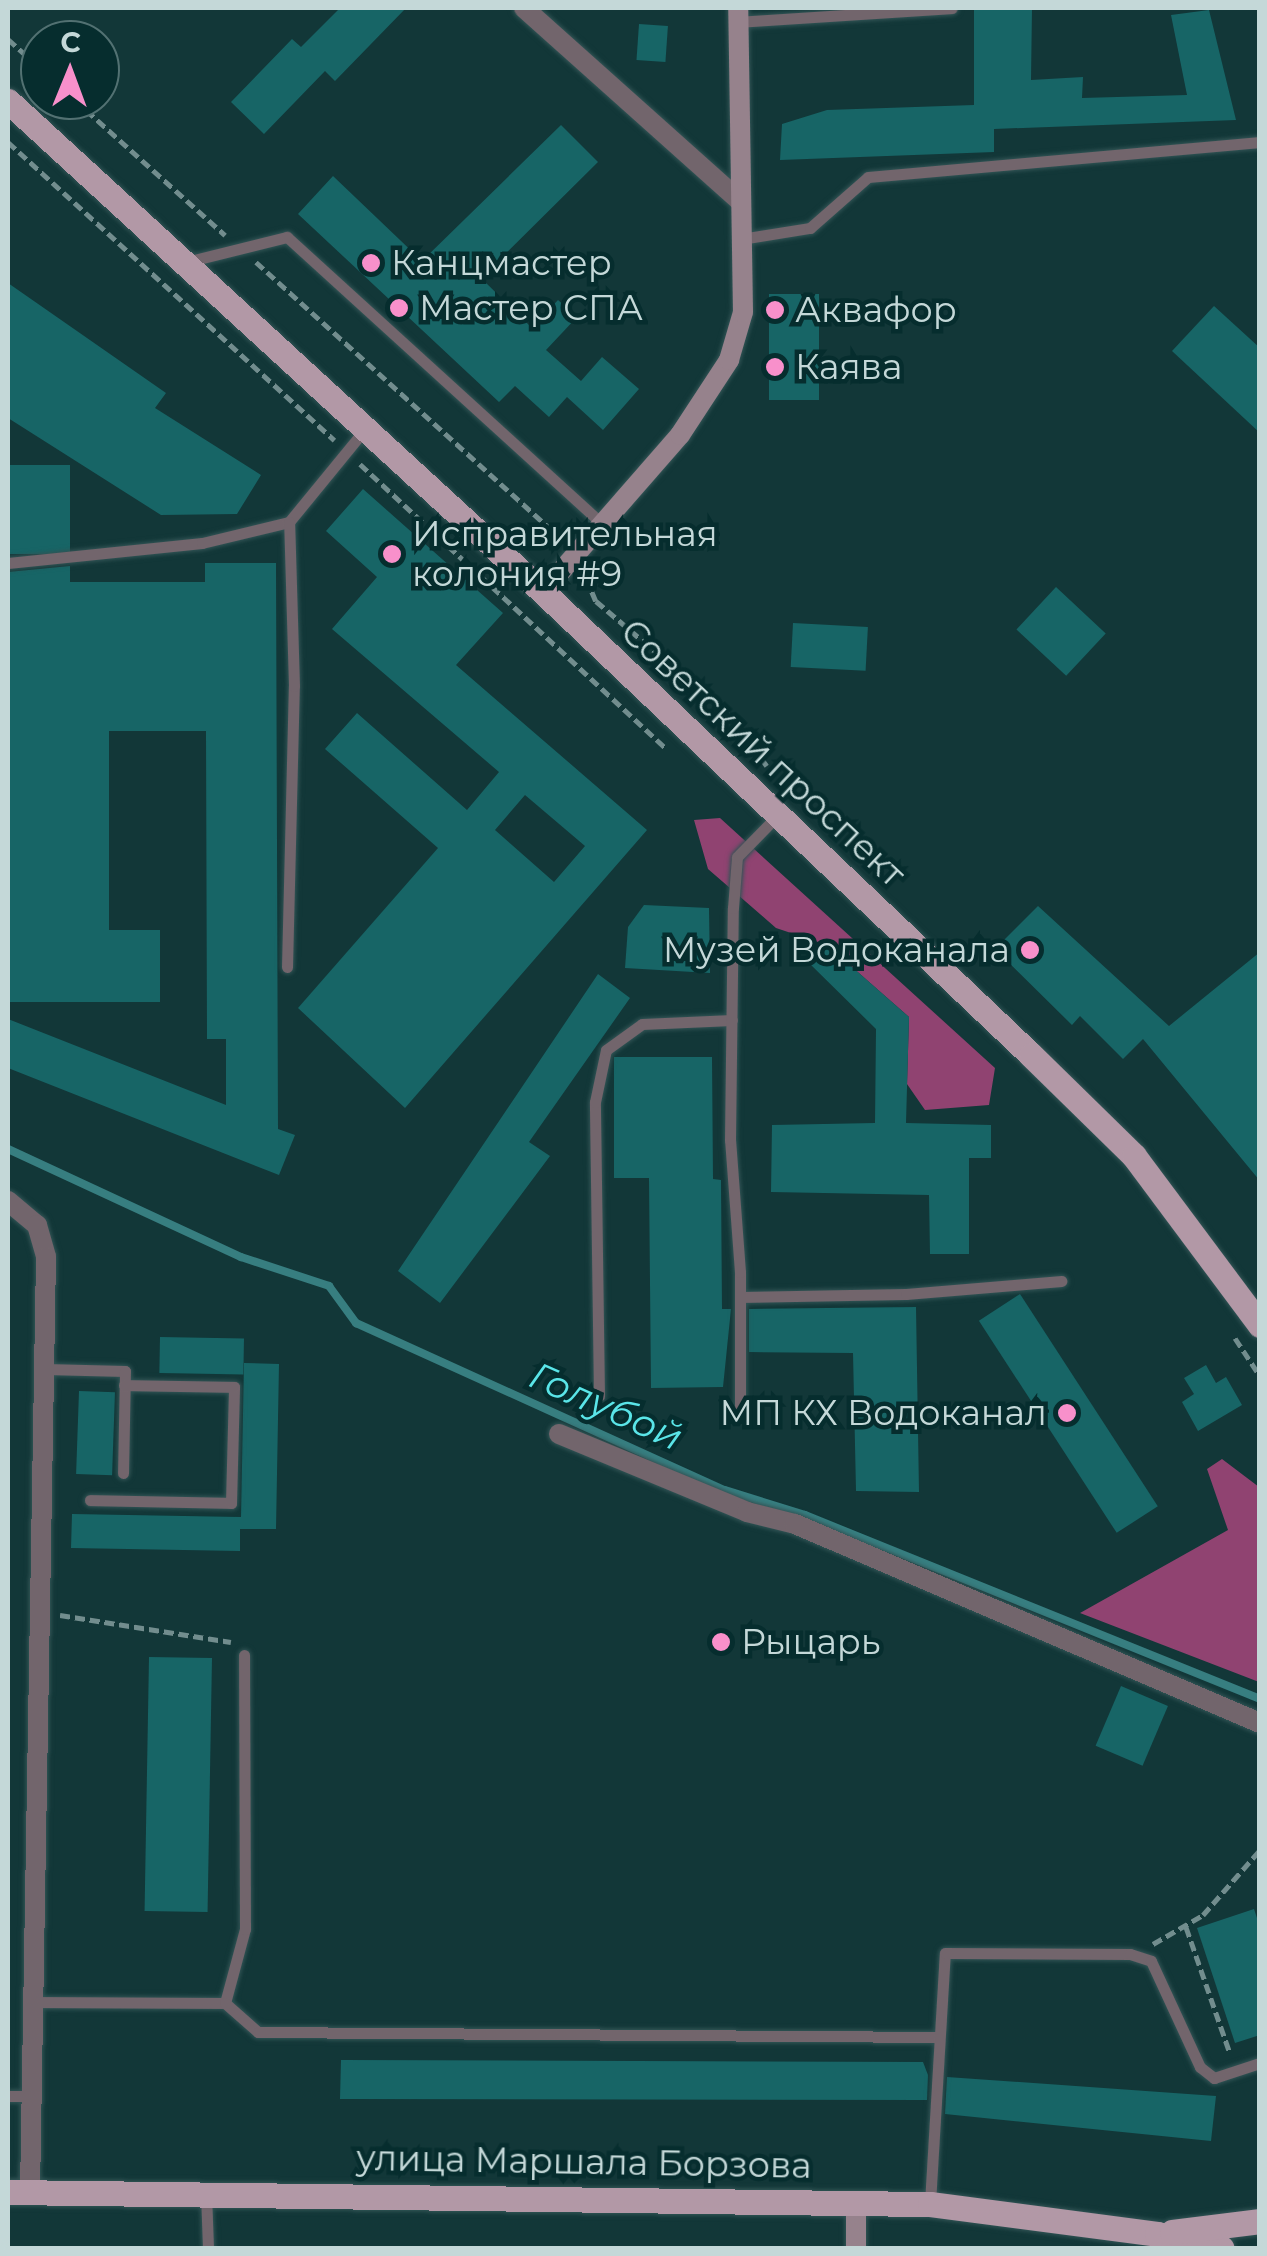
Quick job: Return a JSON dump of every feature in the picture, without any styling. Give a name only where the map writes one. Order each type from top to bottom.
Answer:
[{"type":"main road","name":"Советский проспект","points":[[8,100],[780,814],[1134,1156],[1260,1325]]},
{"type":"main road","name":"улица Маршала Борзова","points":[[19,2192],[930,2204],[1157,2234],[1221,2248]]},
{"type":"main road","name":"улица Маршала Борзова","points":[[1157,2234],[1260,2221]]},
{"type":"street","points":[[524,8],[739,200]]},
{"type":"street","points":[[543,592],[599,521],[680,436],[728,360],[743,312],[738,15]]},
{"type":"street","points":[[8,1201],[37,1225],[46,1256],[30,2002],[18,2096],[19,2192]]},
{"type":"street","points":[[559,1434],[747,1512],[794,1524],[1260,1723]]},
{"type":"street","points":[[856,2203],[856,2248]]},
{"type":"lane","points":[[738,15],[952,8]]},
{"type":"lane","points":[[742,238],[810,228],[868,178],[1260,142]]},
{"type":"lane","points":[[183,263],[288,237],[599,521]]},
{"type":"lane","points":[[8,563],[202,543],[289,522],[365,429]]},
{"type":"lane","points":[[287,968],[294,705],[289,522]]},
{"type":"lane","points":[[740,1405],[740,1297],[730,1140],[737,857],[780,814]]},
{"type":"lane","points":[[598,1396],[595,1102],[606,1050],[642,1024],[732,1020]]},
{"type":"lane","points":[[740,1297],[906,1294],[1061,1281]]},
{"type":"lane","points":[[46,1369],[125,1371],[122,1473]]},
{"type":"lane","points":[[90,1500],[231,1503],[234,1388],[124,1386]]},
{"type":"lane","points":[[225,2003],[245,1929],[244,1656]]},
{"type":"lane","points":[[930,2204],[945,1953],[1151,1961],[1200,2067],[1214,2078],[1260,2063]]},
{"type":"lane","points":[[30,2002],[225,2003],[258,2032],[938,2038]]},
{"type":"lane","points":[[206,2192],[208,2248]]},
{"type":"path","points":[[97,120],[575,550],[596,601],[726,713],[775,777]]},
{"type":"path","points":[[8,142],[678,759]]},
{"type":"path","points":[[1227,1326],[1260,1376]]},
{"type":"path","points":[[52,1615],[231,1642]]},
{"type":"path","points":[[1142,1958],[1155,1940],[1186,1927],[1260,1850]]},
{"type":"path","points":[[1186,1927],[1233,2060]]},
{"type":"shaded area","points":[[720,818],[995,1068],[989,1105],[925,1110],[907,1084],[909,1017],[827,945],[776,928],[708,869],[694,820]]},
{"type":"shaded area","points":[[1222,1459],[1259,1487],[1259,1682],[1080,1613],[1228,1530],[1207,1469]]},
{"type":"building","points":[[340,8],[406,8],[335,81],[325,71],[264,134],[231,102],[292,39],[301,47]]},
{"type":"building","points":[[974,8],[1032,8],[1031,80],[1083,77],[1082,98],[1187,95],[1171,15],[1209,10],[1236,120],[994,129],[994,152],[780,160],[782,124],[827,110],[974,105]]},
{"type":"building","points":[[639,24],[668,26],[665,62],[636,60]]},
{"type":"building","points":[[561,125],[598,162],[481,278],[532,328],[558,300],[577,317],[546,350],[581,381],[602,357],[639,389],[603,430],[567,397],[549,417],[515,386],[499,402],[298,214],[333,176],[422,261]]},
{"type":"building","points":[[8,283],[166,393],[155,408],[261,475],[237,514],[161,515],[8,418]]},
{"type":"building","points":[[769,294],[819,294],[819,400],[769,400]]},
{"type":"building","points":[[1214,306],[1260,348],[1260,433],[1172,351]]},
{"type":"building","points":[[8,465],[70,465],[70,554],[8,554]]},
{"type":"building","points":[[363,489],[503,613],[456,665],[647,830],[405,1108],[298,1008],[438,848],[325,749],[357,713],[467,810],[499,772],[332,629],[377,577],[326,531]],"holes":[[[525,795],[585,846],[554,882],[495,830]]]},
{"type":"building","points":[[205,563],[276,563],[278,1129],[295,1135],[279,1175],[8,1068],[8,1019],[226,1105],[226,1039],[207,1039],[206,731],[109,731],[109,930],[160,930],[160,1002],[8,1002],[8,572],[70,566],[70,582],[205,582]]},
{"type":"building","points":[[1056,587],[1106,633],[1066,676],[1016,629]]},
{"type":"building","points":[[793,623],[868,627],[866,671],[791,667]]},
{"type":"building","points":[[644,905],[709,908],[710,973],[625,968],[628,927]]},
{"type":"building","points":[[1038,906],[1169,1026],[1260,952],[1260,1181],[1143,1039],[1123,1059],[1080,1016],[1072,1025],[995,949]]},
{"type":"building","points":[[827,945],[909,1017],[906,1123],[991,1125],[991,1158],[969,1158],[969,1254],[930,1254],[929,1195],[771,1192],[772,1125],[875,1123],[876,1029],[809,963]]},
{"type":"building","points":[[598,974],[630,998],[529,1142],[550,1156],[440,1303],[398,1271]]},
{"type":"building","points":[[614,1057],[712,1057],[713,1179],[721,1180],[722,1309],[731,1309],[723,1387],[651,1388],[649,1178],[614,1178]]},
{"type":"building","name":"МП КХ Водоканал","points":[[1020,1294],[1158,1506],[1117,1533],[979,1321]]},
{"type":"building","points":[[916,1307],[919,1492],[856,1491],[853,1353],[749,1352],[749,1309]]},
{"type":"building","points":[[160,1337],[244,1338],[243,1374],[159,1373]]},
{"type":"building","points":[[244,1363],[279,1364],[276,1529],[240,1529],[240,1551],[71,1548],[72,1514],[241,1517]]},
{"type":"building","points":[[1206,1365],[1216,1383],[1226,1377],[1242,1405],[1198,1431],[1182,1402],[1194,1394],[1184,1378]]},
{"type":"building","points":[[79,1391],[115,1392],[112,1475],[76,1474]]},
{"type":"building","points":[[149,1657],[212,1658],[208,1912],[145,1911]]},
{"type":"building","points":[[1121,1686],[1168,1706],[1143,1766],[1096,1746]]},
{"type":"building","points":[[1254,1909],[1260,1927],[1260,2035],[1235,2043],[1197,1928]]},
{"type":"building","points":[[341,2060],[923,2062],[928,2075],[927,2100],[340,2099]]},
{"type":"building","points":[[947,2077],[1216,2096],[1211,2141],[945,2114]]},
{"type":"waterway","name":"Голубой","points":[[8,1149],[241,1257],[329,1286],[356,1323],[725,1490],[805,1515],[1260,1699]]},
{"type":"place","name":"Канцмастер","points":[[371,263]]},
{"type":"place","name":"Мастер СПА","points":[[399,308]]},
{"type":"place","name":"Аквафор","points":[[775,310]]},
{"type":"place","name":"Каява","points":[[775,367]]},
{"type":"place","name":"Исправительная колония #9","points":[[392,554]]},
{"type":"place","name":"Музей Водоканала","points":[[1030,950]]},
{"type":"place","name":"МП КХ Водоканал","points":[[1067,1413]]},
{"type":"place","name":"Рыцарь","points":[[721,1642]]}]
